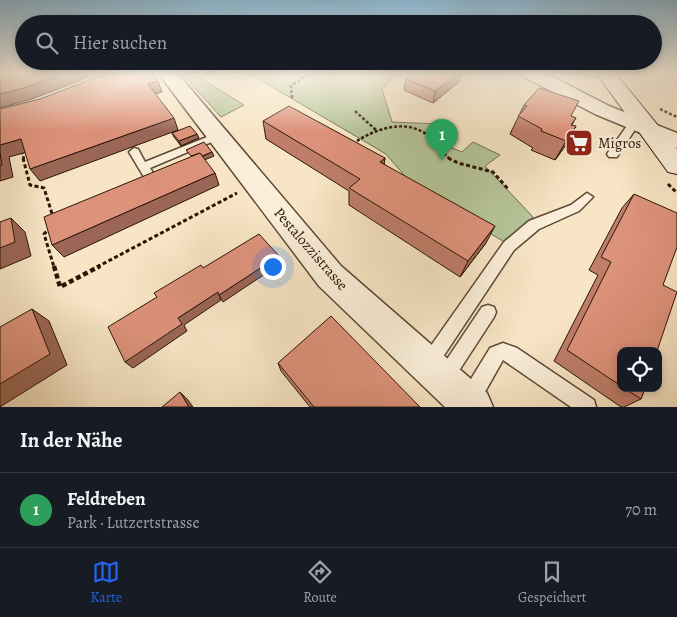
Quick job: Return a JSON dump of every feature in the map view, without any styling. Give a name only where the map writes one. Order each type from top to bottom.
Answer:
[{"type":"main road","points":[[619,93],[643,128],[677,166]]},
{"type":"street","name":"Pestalozzistrasse","points":[[183,93],[330,276],[470,405]]},
{"type":"street","points":[[571,93],[643,128],[677,142]]},
{"type":"lane","points":[[613,154],[643,128]]},
{"type":"lane","points":[[143,167],[217,136]]},
{"type":"lane","points":[[134,152],[152,179]]},
{"type":"lane","points":[[435,373],[509,246],[534,225],[575,208],[587,197]]},
{"type":"lane","points":[[435,373],[488,312]]},
{"type":"lane","points":[[470,405],[496,354],[503,351],[511,354],[587,407]]},
{"type":"path","points":[[292,93],[292,98]]},
{"type":"path","points":[[355,111],[376,130]]},
{"type":"path","points":[[357,141],[376,130],[393,126],[412,128],[428,134],[449,159],[465,167],[492,171],[509,190]]},
{"type":"path","points":[[31,148],[22,152],[30,185],[44,188],[55,222],[44,234],[60,287],[255,183]]},
{"type":"green space","points":[[199,93],[225,93],[244,105],[221,117]]},
{"type":"green space","points":[[282,93],[383,93],[392,122],[439,124],[435,141],[462,152],[473,142],[500,155],[485,166],[533,217],[506,243],[415,188],[386,154]]},
{"type":"building","points":[[56,93],[155,93],[174,118],[30,169],[21,139],[0,145],[0,109]]},
{"type":"building","points":[[535,93],[554,93],[579,101],[571,116],[576,118],[571,125],[576,126],[566,141],[541,131],[542,129],[518,116],[527,106],[524,105]]},
{"type":"building","points":[[289,106],[385,158],[380,162],[495,226],[468,261],[349,188],[360,179],[263,121]]},
{"type":"building","points":[[190,126],[197,134],[179,141],[172,133]]},
{"type":"building","points":[[204,142],[212,152],[202,156],[200,153],[191,156],[186,150]]},
{"type":"building","points":[[200,153],[215,173],[52,245],[44,217]]},
{"type":"building","points":[[634,194],[677,213],[677,247],[663,285],[677,292],[658,347],[617,347],[617,383],[567,350],[611,262],[601,257]]},
{"type":"building","points":[[11,218],[15,242],[0,248],[0,222]]},
{"type":"building","points":[[259,234],[279,256],[219,295],[218,292],[178,318],[182,324],[125,362],[108,327],[157,297],[154,293],[201,265],[203,268]]},
{"type":"building","points":[[32,309],[50,354],[0,384],[0,327]]},
{"type":"building","points":[[331,316],[420,407],[314,407],[278,363]]},
{"type":"building","points":[[180,392],[189,407],[162,407]]},
{"type":"building","points":[[630,392],[644,392],[641,399]]},
{"type":"place","name":"Migros","points":[[579,143]]},
{"type":"place","name":"Feldreben","points":[[442,160]]}]
